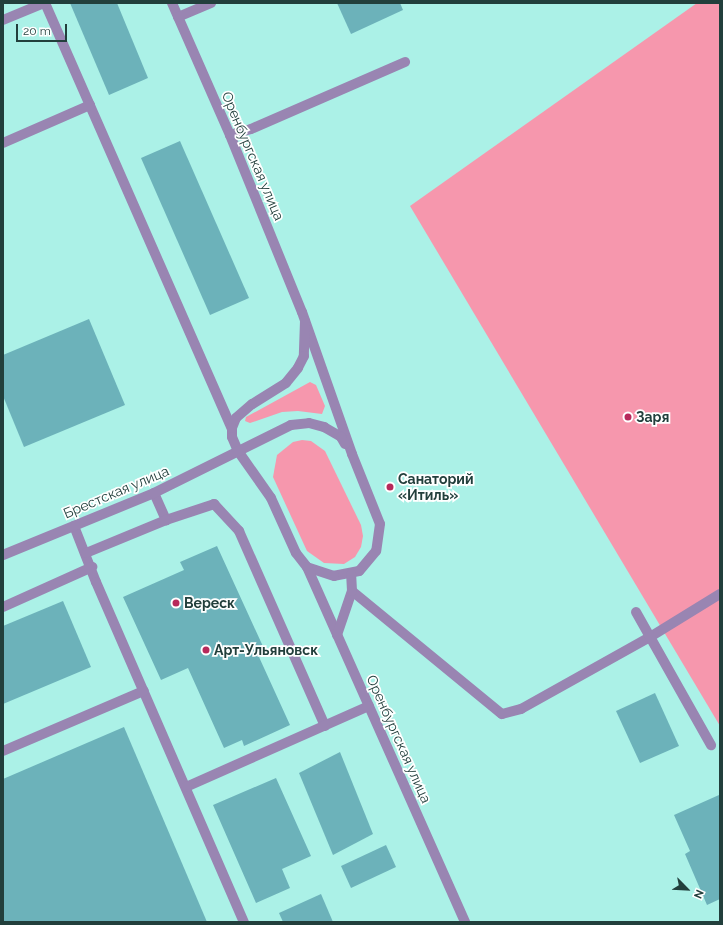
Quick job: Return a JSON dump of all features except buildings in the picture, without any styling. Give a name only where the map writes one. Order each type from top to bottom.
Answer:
[{"type":"street","points":[[3,20],[45,3],[232,428]]},
{"type":"street","name":"Оренбургская улица","points":[[172,3],[230,135],[305,321],[352,454],[380,524],[380,534],[372,559],[362,569],[351,574],[329,576],[307,567]]},
{"type":"street","points":[[178,17],[211,3]]},
{"type":"street","points":[[230,135],[251,128],[405,62]]},
{"type":"street","points":[[3,143],[90,105]]},
{"type":"street","name":"Оренбургская улица","points":[[305,321],[304,356],[298,368],[286,383],[241,413],[232,428],[232,437],[238,451],[271,498],[296,553],[307,567],[465,922]]},
{"type":"street","name":"Брестская улица","points":[[3,555],[154,493],[291,425],[309,423],[324,427],[341,437],[352,454]]},
{"type":"street","points":[[154,493],[166,520]]},
{"type":"street","points":[[86,553],[166,520],[214,504],[239,531],[325,726]]},
{"type":"street","points":[[74,526],[92,567],[96,582],[244,922]]},
{"type":"street","points":[[3,607],[92,567]]},
{"type":"street","points":[[337,635],[352,591],[351,574]]},
{"type":"street","points":[[352,591],[502,714],[521,708],[650,637],[720,594]]},
{"type":"street","points":[[636,612],[711,745]]},
{"type":"street","points":[[3,751],[144,691]]},
{"type":"street","points":[[186,788],[369,706]]},
{"type":"shaded area","name":"Заря","points":[[697,3],[720,3],[720,726],[410,206]]},
{"type":"shaded area","points":[[310,382],[316,385],[325,406],[322,414],[298,411],[282,412],[250,423],[245,421],[246,417]]},
{"type":"shaded area","points":[[302,440],[311,441],[325,451],[361,525],[363,536],[361,547],[355,557],[344,564],[324,563],[307,551],[273,477],[277,455],[293,442]]},
{"type":"place","name":"Заря","points":[[628,417]]},
{"type":"place","name":"Санаторий «Итиль»","points":[[390,487]]},
{"type":"place","name":"Вереск","points":[[176,603]]},
{"type":"place","name":"Арт-Ульяновск","points":[[206,650]]}]
